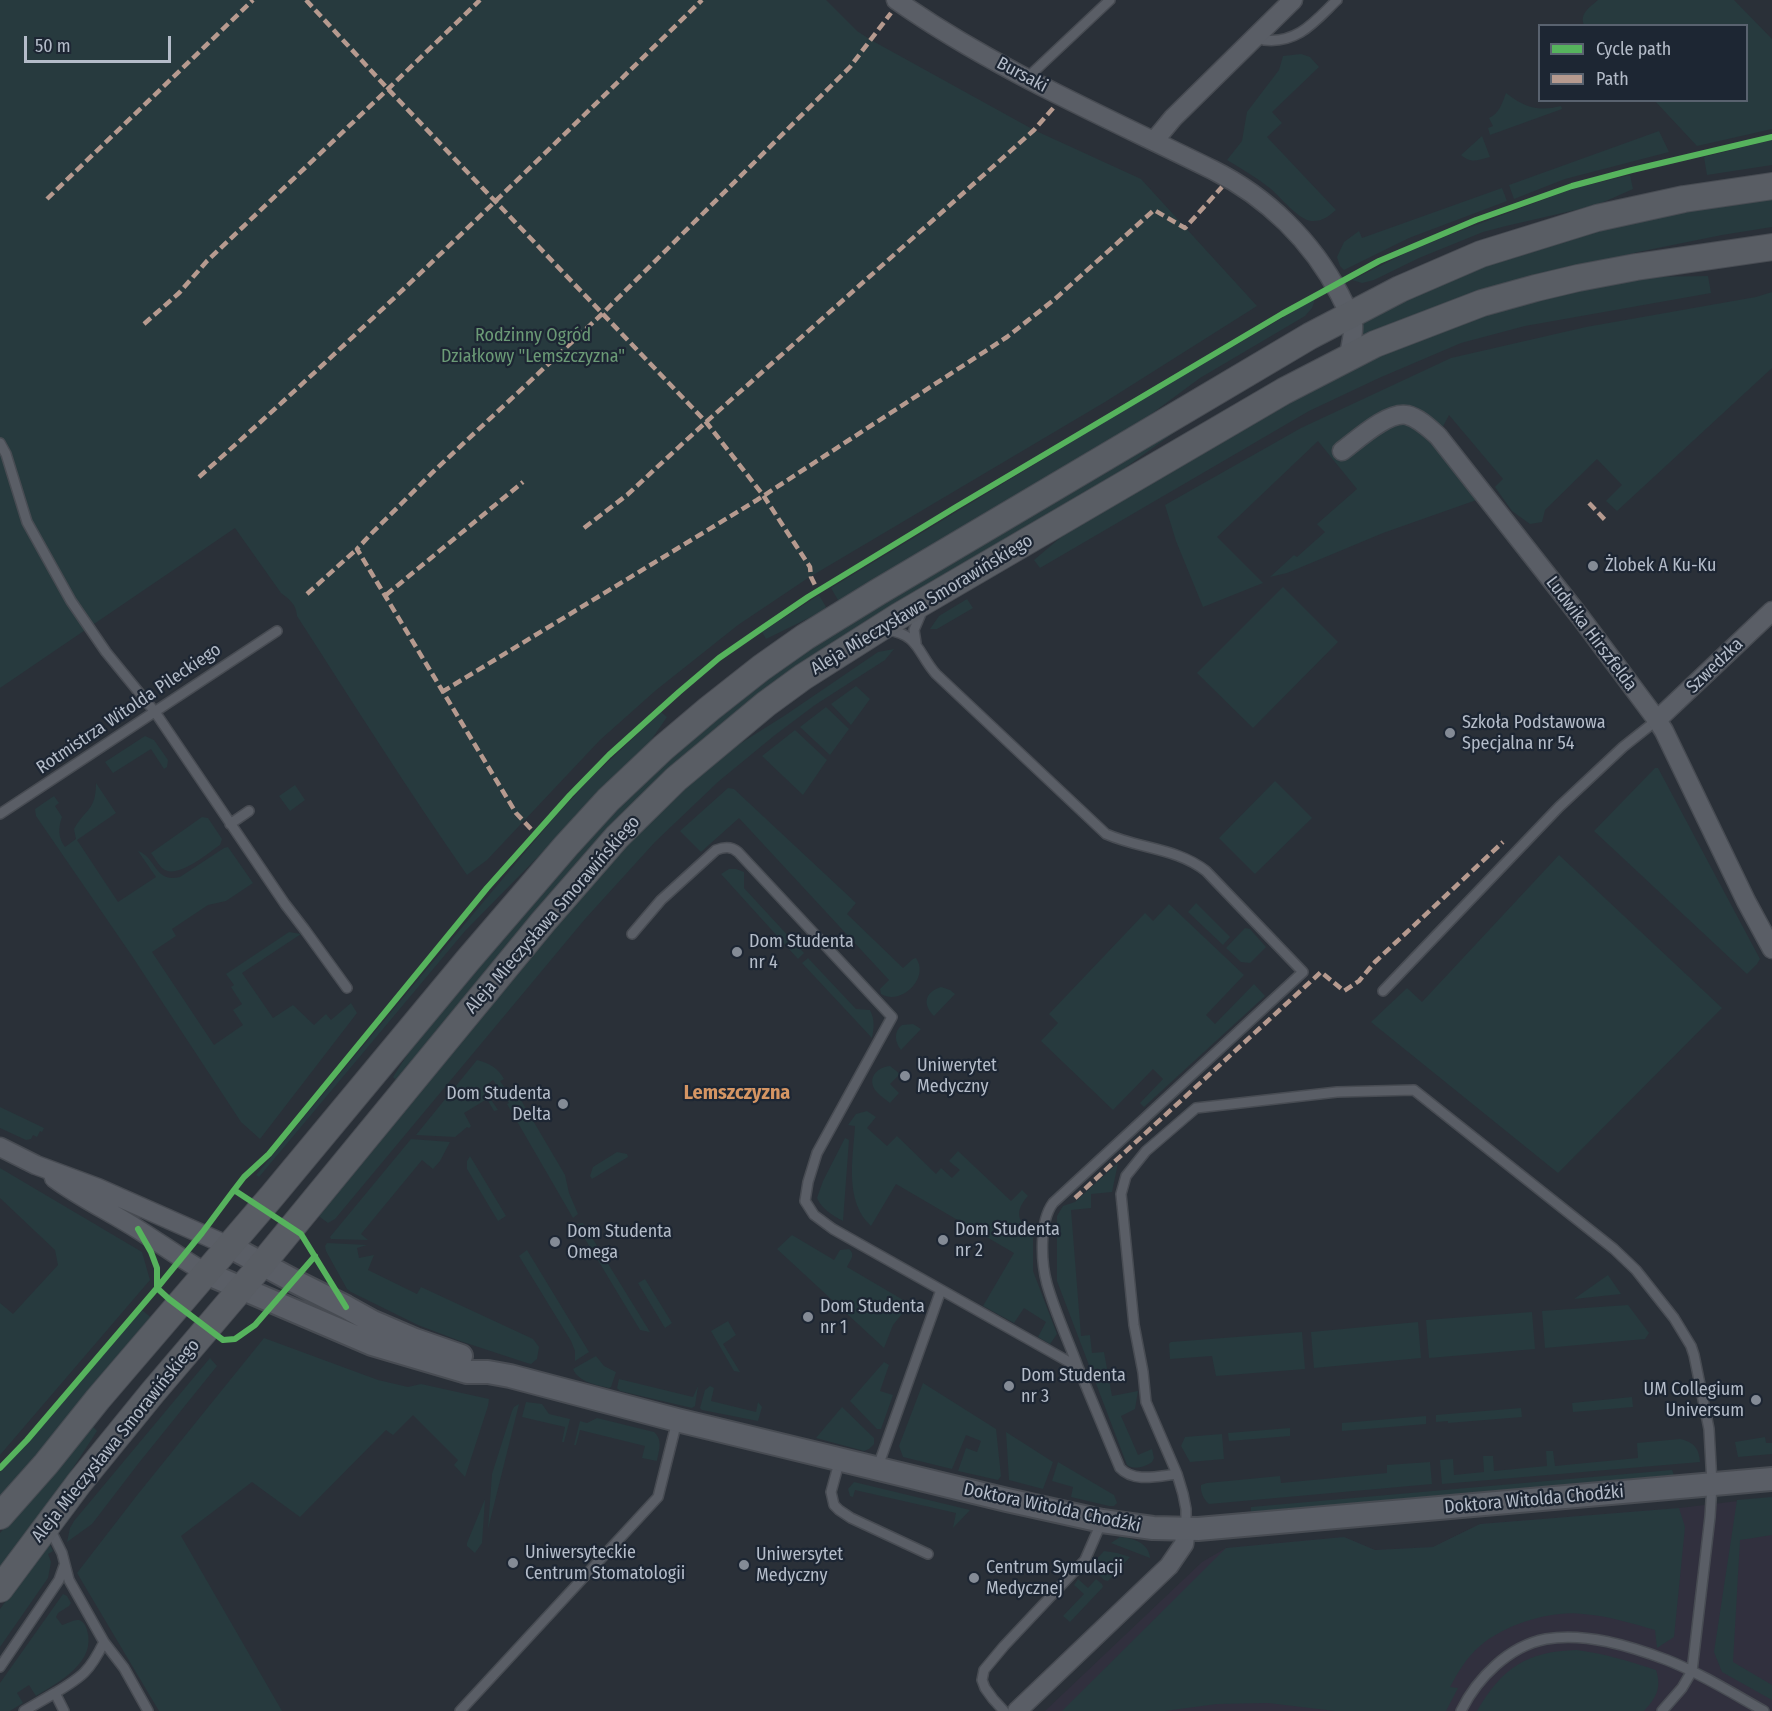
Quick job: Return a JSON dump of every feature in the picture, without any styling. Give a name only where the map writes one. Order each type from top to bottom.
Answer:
[{"type":"main road","name":"Aleja Mieczysława Smorawińskiego","points":[[0,1516],[566,846],[608,800],[663,748],[761,668],[835,618],[1310,336],[1400,289],[1481,254],[1597,218],[1647,206],[1772,186]]},
{"type":"main road","name":"Aleja Mieczysława Smorawińskiego","points":[[0,1589],[48,1524],[153,1392],[262,1264],[543,922],[617,837],[676,779],[757,711],[803,677],[930,598],[1274,396],[1375,344],[1482,303],[1536,288],[1636,267],[1772,247]]},
{"type":"street","name":"Bursaki","points":[[896,0],[948,34],[1027,78],[1234,180],[1285,222],[1311,249],[1350,314]]},
{"type":"street","points":[[1154,141],[1173,118],[1293,0]]},
{"type":"street","points":[[1349,357],[1353,326],[1350,314]]},
{"type":"street","name":"Ludwika Hirszfelda","points":[[1342,451],[1385,420],[1396,415],[1408,415],[1425,424],[1438,436],[1581,618],[1657,720],[1746,902],[1770,941]]},
{"type":"street","name":"Szwedzka","points":[[1657,720],[1772,611]]},
{"type":"street","name":"Doktora Witolda Chodźki","points":[[0,1147],[230,1246],[373,1322],[415,1340],[468,1358],[488,1372]]},
{"type":"street","name":"Doktora Witolda Chodźki","points":[[36,1164],[67,1188],[138,1229],[181,1259],[206,1273],[372,1344],[467,1372],[488,1372],[677,1420],[1102,1521],[1140,1527],[1186,1529],[1772,1479]]},
{"type":"street","points":[[1017,1711],[1169,1566],[1184,1544],[1186,1529]]},
{"type":"lane","points":[[1027,78],[1110,0]]},
{"type":"lane","points":[[1258,34],[1264,40],[1274,41],[1304,32],[1337,0]]},
{"type":"lane","points":[[0,443],[6,454],[27,522],[71,602],[106,652],[155,712],[285,904],[347,988]]},
{"type":"lane","points":[[930,598],[914,630],[916,643],[928,666],[1106,834],[1124,842],[1182,856],[1194,862],[1206,871],[1303,972],[1047,1211],[1043,1251],[1047,1283],[1078,1367],[1120,1468],[1126,1474],[1139,1477],[1177,1474]]},
{"type":"lane","points":[[873,633],[888,630],[899,632],[916,643]]},
{"type":"lane","name":"Rotmistrza Witolda Pileckiego","points":[[0,814],[276,631]]},
{"type":"lane","points":[[1383,991],[1559,807],[1623,747],[1657,720]]},
{"type":"lane","points":[[230,824],[249,811]]},
{"type":"lane","points":[[632,934],[660,900],[716,850],[733,848],[892,1017],[818,1154],[808,1182],[805,1201],[814,1215],[833,1229],[1078,1367]]},
{"type":"lane","points":[[1186,1529],[1186,1509],[1177,1474],[1146,1402],[1134,1325],[1124,1228],[1121,1194],[1126,1176],[1146,1151],[1196,1108],[1336,1092],[1414,1090],[1614,1249],[1674,1317],[1694,1355],[1709,1429],[1712,1484],[1710,1517],[1692,1671],[1682,1688],[1662,1711]]},
{"type":"lane","points":[[877,1468],[941,1290]]},
{"type":"lane","points":[[460,1711],[658,1497],[677,1420]]},
{"type":"lane","points":[[840,1459],[831,1492],[834,1504],[839,1510],[851,1518],[928,1554]]},
{"type":"lane","points":[[1004,1711],[985,1688],[982,1680],[984,1670],[1084,1560],[1102,1521]]},
{"type":"lane","points":[[48,1524],[62,1553],[69,1580],[104,1642],[124,1668],[148,1711]]},
{"type":"lane","points":[[0,1667],[59,1580],[64,1564]]},
{"type":"lane","points":[[1461,1711],[1471,1692],[1503,1659],[1520,1648],[1545,1639],[1573,1638],[1601,1641],[1641,1650],[1692,1671],[1764,1711]]},
{"type":"lane","points":[[24,1711],[76,1681],[87,1672],[104,1642]]},
{"type":"lane","points":[[55,1693],[64,1711]]},
{"type":"shaded area","points":[[1772,1497],[1772,1711],[1045,1711],[1202,1562],[1226,1548],[1344,1537],[1375,1550],[1433,1547],[1480,1524],[1679,1508]]},
{"type":"green space","name":"Rodzinny Ogród Działkowy \"Lemszczyzna\"","points":[[0,0],[826,0],[857,31],[871,40],[1034,130],[1141,179],[1257,306],[1105,402],[808,578],[738,625],[655,691],[600,740],[487,860],[467,875],[297,616],[294,605],[281,593],[235,528],[0,688]]},
{"type":"green space","points":[[1598,0],[1734,0],[1772,39],[1772,129],[1697,146],[1656,102],[1748,102],[1748,24],[1584,24],[1583,17]]},
{"type":"green space","points":[[1301,54],[1310,57],[1319,67],[1272,112],[1282,123],[1267,137],[1336,210],[1319,221],[1311,221],[1301,216],[1271,189],[1227,160],[1242,141],[1247,112],[1279,70],[1283,56]]},
{"type":"green space","points":[[1506,93],[1531,107],[1561,106],[1562,109],[1490,135],[1488,128],[1493,126],[1489,118],[1498,111]]},
{"type":"green space","points":[[1659,131],[1669,152],[1565,179],[1514,199],[1509,185]]},
{"type":"green space","points":[[1482,136],[1490,157],[1471,160],[1461,155]]},
{"type":"green space","points":[[1772,140],[1772,165],[1707,175],[1704,157]]},
{"type":"green space","points":[[1630,175],[1633,189],[1597,205],[1483,232],[1419,258],[1374,280],[1362,283],[1352,280],[1408,252],[1452,234],[1572,189]]},
{"type":"green space","points":[[1502,188],[1507,201],[1409,238],[1344,270],[1340,266],[1337,257],[1344,242],[1359,231],[1362,238]]},
{"type":"green space","points":[[1772,198],[1772,227],[1638,252],[1484,290],[1407,318],[1358,340],[1363,318],[1485,265],[1639,219]]},
{"type":"green space","points":[[1708,276],[1711,293],[1525,326],[1461,343],[1309,411],[1040,568],[1034,560],[1067,532],[1289,400],[1384,353],[1475,318],[1548,295],[1645,277]]},
{"type":"green space","points":[[1772,292],[1772,368],[1617,511],[1606,501],[1622,485],[1597,459],[1545,510],[1542,522],[1530,524],[1512,511],[1495,487],[1503,479],[1449,415],[1438,436],[1485,497],[1383,533],[1287,573],[1270,577],[1294,555],[1297,557],[1325,532],[1317,524],[1357,489],[1318,441],[1217,537],[1263,583],[1203,607],[1176,541],[1165,505],[1301,428],[1451,358],[1586,327],[1756,297]]},
{"type":"green space","points":[[1315,299],[1312,308],[1305,316],[1200,378],[1131,429],[841,601],[838,600],[831,588],[1136,403]]},
{"type":"green space","points":[[1173,430],[1175,432],[1122,470],[833,643],[790,672],[397,1081],[393,1077],[418,1038],[538,896],[628,797],[673,754],[740,698],[811,647]]},
{"type":"green space","points":[[1283,587],[1338,642],[1253,728],[1197,673]]},
{"type":"green space","points":[[819,595],[826,607],[825,610],[766,639],[762,632]]},
{"type":"green space","points":[[967,599],[973,608],[937,629],[930,629],[939,616]]},
{"type":"green space","points":[[894,649],[885,660],[815,705],[775,735],[719,781],[655,842],[585,919],[335,1219],[328,1223],[316,1214],[590,885],[675,797],[722,755],[878,652]]},
{"type":"green space","points":[[856,686],[870,699],[851,725],[831,704]]},
{"type":"green space","points":[[826,707],[849,729],[830,755],[800,727]]},
{"type":"green space","points":[[661,712],[667,717],[647,746],[465,931],[259,1177],[256,1175],[553,819],[593,776]]},
{"type":"green space","points":[[795,730],[827,760],[803,795],[762,756]]},
{"type":"green space","points":[[145,736],[154,740],[168,760],[167,767],[164,769],[151,749],[113,773],[105,762]]},
{"type":"green space","points":[[1655,768],[1658,768],[1760,959],[1747,974],[1594,831]]},
{"type":"green space","points":[[1275,781],[1312,818],[1255,874],[1219,838]]},
{"type":"green space","points":[[96,783],[116,813],[77,840],[118,902],[156,877],[138,851],[149,859],[160,873],[172,878],[180,877],[228,847],[253,883],[226,901],[208,905],[172,929],[176,936],[152,952],[214,1045],[243,1025],[233,1010],[242,1004],[231,987],[234,985],[226,974],[289,932],[301,934],[242,973],[273,1018],[293,1005],[314,1025],[326,1014],[331,1020],[351,1003],[357,1013],[260,1139],[241,1122],[132,956],[36,816],[35,809],[54,796],[59,803],[55,806],[62,817],[59,833],[65,847],[76,839],[74,829],[92,805]]},
{"type":"green space","points":[[295,785],[305,800],[290,811],[279,796]]},
{"type":"green space","points":[[728,788],[734,789],[856,903],[847,914],[903,968],[916,958],[919,974],[911,988],[897,996],[889,997],[881,994],[880,989],[889,980],[739,818],[701,852],[680,831]]},
{"type":"green space","points":[[202,817],[208,818],[222,839],[220,845],[183,869],[168,871],[162,868],[151,853]]},
{"type":"green space","points":[[1559,855],[1722,1008],[1558,1173],[1371,1022],[1407,988],[1422,1002]]},
{"type":"green space","points":[[729,869],[744,872],[744,888],[804,953],[798,959],[721,874]]},
{"type":"green space","points":[[1196,903],[1230,937],[1223,945],[1188,912]]},
{"type":"green space","points":[[1169,904],[1244,975],[1206,1015],[1215,1024],[1254,984],[1265,996],[1144,1107],[1140,1103],[1163,1079],[1153,1069],[1113,1110],[1041,1041],[1058,1023],[1049,1014],[1145,913],[1153,921]]},
{"type":"green space","points":[[1245,928],[1250,929],[1266,947],[1250,963],[1241,962],[1226,948]]},
{"type":"green space","points":[[808,958],[856,1009],[870,1010],[874,1024],[872,1038],[802,963]]},
{"type":"green space","points":[[941,987],[955,994],[934,1016],[930,1012],[927,999],[931,992]]},
{"type":"green space","points":[[913,1024],[921,1029],[901,1050],[896,1040],[897,1031],[902,1025]]},
{"type":"green space","points":[[477,1060],[489,1064],[499,1072],[504,1079],[500,1081],[509,1094],[515,1090],[565,1175],[569,1193],[578,1214],[573,1218],[507,1104],[509,1103],[493,1080],[483,1088],[498,1110],[494,1111],[487,1099],[464,1113],[471,1126],[455,1137],[416,1135]]},
{"type":"green space","points":[[890,1066],[900,1074],[890,1084],[899,1093],[890,1103],[875,1090],[872,1081],[881,1068]]},
{"type":"green space","points":[[0,1107],[44,1128],[42,1132],[40,1131],[37,1137],[33,1135],[31,1139],[26,1140],[0,1128]]},
{"type":"green space","points":[[867,1111],[876,1117],[867,1128],[887,1146],[897,1136],[936,1174],[941,1168],[952,1178],[960,1170],[949,1161],[958,1151],[1011,1201],[1022,1190],[1028,1196],[1021,1206],[1019,1216],[1023,1224],[1033,1232],[1033,1271],[1057,1334],[1050,1344],[1038,1337],[1046,1322],[1024,1308],[1014,1323],[983,1306],[1014,1253],[896,1184],[871,1226],[862,1216],[852,1179],[855,1126],[848,1125],[856,1114]]},
{"type":"green space","points":[[845,1138],[849,1140],[843,1221],[825,1209],[817,1198]]},
{"type":"green space","points":[[411,1139],[450,1142],[433,1169],[422,1160],[361,1234],[368,1240],[331,1239],[330,1237]]},
{"type":"green space","points":[[617,1152],[627,1154],[628,1157],[592,1179],[590,1176],[593,1167]]},
{"type":"green space","points":[[470,1156],[506,1216],[498,1221],[467,1169]]},
{"type":"green space","points":[[1118,1163],[1112,1192],[1091,1194],[1091,1208],[1071,1210],[1081,1336],[1090,1335],[1092,1353],[1104,1352],[1112,1396],[1138,1391],[1135,1409],[1121,1416],[1138,1455],[1152,1449],[1154,1458],[1149,1464],[1136,1468],[1127,1465],[1057,1281],[1057,1216],[1063,1206],[1075,1202]]},
{"type":"green space","points":[[0,1168],[142,1252],[150,1280],[0,1455],[0,1303],[13,1314],[58,1265],[55,1250],[0,1198]]},
{"type":"green space","points":[[583,1223],[650,1332],[640,1330],[576,1224]]},
{"type":"green space","points":[[792,1235],[834,1260],[840,1250],[849,1249],[852,1255],[847,1267],[910,1304],[893,1325],[884,1348],[777,1249]]},
{"type":"green space","points":[[327,1243],[367,1245],[357,1248],[359,1258],[374,1255],[368,1270],[417,1294],[421,1287],[533,1339],[539,1347],[537,1359],[531,1364],[460,1341],[418,1325],[351,1292],[347,1289],[326,1251]]},
{"type":"green space","points":[[527,1250],[589,1352],[575,1361],[575,1351],[571,1341],[519,1256]]},
{"type":"green space","points":[[1608,1275],[1621,1294],[1574,1299]]},
{"type":"green space","points":[[645,1279],[672,1323],[665,1328],[638,1283]]},
{"type":"green space","points":[[1628,1305],[1649,1333],[1645,1339],[1545,1348],[1542,1311]]},
{"type":"green space","points":[[142,1310],[154,1320],[0,1499],[0,1472]]},
{"type":"green space","points":[[1532,1312],[1535,1349],[1429,1358],[1426,1320]]},
{"type":"green space","points":[[728,1321],[736,1335],[723,1344],[740,1372],[734,1371],[711,1331]]},
{"type":"green space","points":[[1418,1322],[1421,1358],[1314,1368],[1311,1332]]},
{"type":"green space","points":[[1302,1332],[1305,1369],[1216,1376],[1212,1356],[1170,1359],[1169,1344],[1171,1342]]},
{"type":"green space","points":[[264,1338],[378,1380],[408,1387],[421,1384],[489,1399],[488,1406],[465,1477],[454,1465],[458,1460],[413,1415],[393,1435],[386,1430],[300,1517],[252,1482],[181,1536],[282,1711],[159,1711],[77,1573]]},
{"type":"green space","points":[[596,1356],[604,1366],[616,1372],[609,1388],[583,1380],[573,1369]]},
{"type":"green space","points":[[210,1358],[217,1366],[92,1524],[67,1542],[74,1521]]},
{"type":"green space","points":[[884,1362],[889,1365],[880,1391],[893,1395],[881,1429],[877,1429],[850,1401]]},
{"type":"green space","points":[[619,1379],[693,1397],[698,1386],[695,1406],[692,1408],[620,1391],[617,1388]]},
{"type":"green space","points":[[923,1383],[996,1429],[1001,1476],[998,1480],[958,1471],[966,1448],[977,1452],[981,1441],[966,1435],[952,1469],[903,1457],[899,1446]]},
{"type":"green space","points":[[710,1386],[714,1388],[711,1401],[756,1412],[758,1402],[762,1407],[758,1421],[702,1410],[700,1408],[705,1390]]},
{"type":"green space","points":[[1632,1397],[1633,1407],[1573,1412],[1572,1403]]},
{"type":"green space","points":[[526,1402],[542,1404],[549,1414],[570,1419],[564,1442],[562,1442],[565,1427],[522,1417]]},
{"type":"green space","points":[[519,1404],[488,1529],[492,1474],[512,1411]]},
{"type":"green space","points":[[842,1407],[874,1438],[874,1444],[869,1449],[864,1451],[816,1438]]},
{"type":"green space","points":[[1521,1408],[1522,1417],[1436,1422],[1436,1415]]},
{"type":"green space","points":[[1426,1416],[1426,1424],[1342,1431],[1342,1423]]},
{"type":"green space","points":[[597,1418],[654,1432],[659,1442],[657,1461],[642,1458],[645,1446],[580,1430],[576,1445],[574,1445],[580,1421],[587,1423]]},
{"type":"green space","points":[[93,1427],[97,1431],[53,1499],[0,1571],[0,1533]]},
{"type":"green space","points":[[1290,1428],[1290,1436],[1229,1441],[1228,1433]]},
{"type":"green space","points":[[1006,1432],[1053,1462],[1043,1489],[1009,1480]]},
{"type":"green space","points":[[1222,1434],[1224,1459],[1190,1462],[1181,1446],[1185,1437]]},
{"type":"green space","points":[[1765,1437],[1766,1443],[1772,1443],[1772,1454],[1738,1457],[1735,1442]]},
{"type":"green space","points":[[1680,1439],[1694,1446],[1700,1462],[1442,1484],[1440,1460],[1453,1459],[1454,1475],[1484,1472],[1483,1456],[1493,1456],[1494,1471],[1547,1466],[1546,1451],[1553,1451],[1555,1466],[1638,1458],[1637,1443]]},
{"type":"green space","points":[[1058,1462],[1114,1495],[1117,1503],[1109,1506],[1071,1497],[1073,1487],[1052,1481]]},
{"type":"green space","points":[[1430,1462],[1432,1484],[1209,1504],[1201,1490],[1201,1485],[1207,1483],[1280,1476],[1281,1483],[1387,1473],[1387,1465]]},
{"type":"green space","points":[[1672,1470],[1674,1475],[1251,1512],[1251,1507]]},
{"type":"green space","points":[[854,1482],[970,1510],[953,1528],[956,1513],[855,1490],[853,1497],[850,1496],[848,1489]]},
{"type":"green space","points":[[1772,1497],[1772,1535],[1740,1540],[1733,1662],[1772,1685],[1772,1700],[1722,1672],[1714,1652],[1737,1500]]},
{"type":"green space","points":[[485,1499],[482,1543],[475,1553],[467,1546],[467,1543]]},
{"type":"green space","points":[[1679,1508],[1685,1527],[1674,1637],[1657,1648],[1655,1630],[1601,1616],[1557,1614],[1515,1626],[1490,1638],[1480,1646],[1463,1665],[1450,1687],[1458,1688],[1446,1711],[1335,1711],[1268,1703],[1217,1704],[1165,1711],[1062,1711],[1226,1548],[1344,1537],[1375,1550],[1433,1547],[1480,1524]]},
{"type":"green space","points":[[1120,1537],[1135,1540],[1143,1545],[1150,1558],[1111,1543]]},
{"type":"green space","points":[[47,1545],[50,1545],[53,1551],[48,1554],[51,1562],[48,1578],[0,1647],[0,1609]]},
{"type":"green space","points":[[1104,1551],[1130,1557],[1108,1581],[1090,1566]]},
{"type":"green space","points":[[1078,1579],[1088,1588],[1096,1579],[1103,1587],[1070,1622],[1063,1616],[1084,1594],[1074,1585]]},
{"type":"green space","points":[[63,1594],[71,1603],[56,1617],[62,1625],[80,1620],[85,1625],[89,1641],[86,1652],[74,1670],[55,1684],[36,1696],[29,1685],[17,1693],[23,1703],[10,1711],[0,1711],[0,1683]]},
{"type":"green space","points":[[1577,1650],[1617,1658],[1656,1670],[1658,1687],[1652,1702],[1644,1711],[1477,1711],[1496,1683],[1518,1665],[1544,1654]]},
{"type":"marked path","points":[[47,199],[253,0]]},
{"type":"marked path","points":[[306,0],[706,422],[763,495],[810,567],[815,585]]},
{"type":"marked path","points":[[144,324],[179,293],[207,261],[480,0]]},
{"type":"marked path","points":[[199,477],[391,301],[702,0]]},
{"type":"marked path","points":[[531,829],[516,813],[357,549],[435,470],[602,314],[850,67],[891,13]]},
{"type":"marked path","points":[[584,528],[627,495],[1034,130],[1055,106]]},
{"type":"marked path","points":[[442,692],[757,500],[1007,337],[1055,299],[1154,210],[1185,228],[1222,187]]},
{"type":"marked path","points":[[386,595],[523,482]]},
{"type":"marked path","points":[[1589,503],[1607,522]]},
{"type":"marked path","points":[[307,594],[357,549]]},
{"type":"marked path","points":[[1075,1198],[1321,972],[1344,991],[1359,981],[1375,962],[1503,842]]},
{"type":"cycle path","points":[[234,1190],[244,1177],[269,1154],[487,888],[570,795],[609,755],[679,692],[719,658],[761,629],[808,597],[956,507],[1282,314],[1379,261],[1476,220],[1572,186],[1772,137]]},
{"type":"cycle path","points":[[315,1256],[255,1325],[235,1339],[223,1340],[157,1288],[234,1190],[301,1234],[346,1307]]},
{"type":"cycle path","points":[[0,1468],[27,1440],[157,1288],[157,1268],[138,1229]]},
{"type":"place","name":"Żlobek A Ku-Ku","points":[[1593,566]]},
{"type":"place","name":"Szkoła Podstawowa Specjalna nr 54","points":[[1450,733]]},
{"type":"place","name":"Dom Studenta nr 4","points":[[737,952]]},
{"type":"place","name":"Uniwerytet Medyczny","points":[[905,1076]]},
{"type":"place","name":"Dom Studenta Delta","points":[[563,1104]]},
{"type":"place","name":"Dom Studenta nr 2","points":[[943,1240]]},
{"type":"place","name":"Dom Studenta Omega","points":[[555,1242]]},
{"type":"place","name":"Dom Studenta nr 1","points":[[808,1317]]},
{"type":"place","name":"Dom Studenta nr 3","points":[[1009,1386]]},
{"type":"place","name":"UM Collegium Universum","points":[[1756,1400]]},
{"type":"place","name":"Uniwersyteckie Centrum Stomatologii","points":[[513,1563]]},
{"type":"place","name":"Uniwersytet Medyczny","points":[[744,1565]]},
{"type":"place","name":"Centrum Symulacji Medycznej","points":[[974,1578]]},
{"type":"district","name":"Lemszczyzna","points":[[737,1093]]}]
